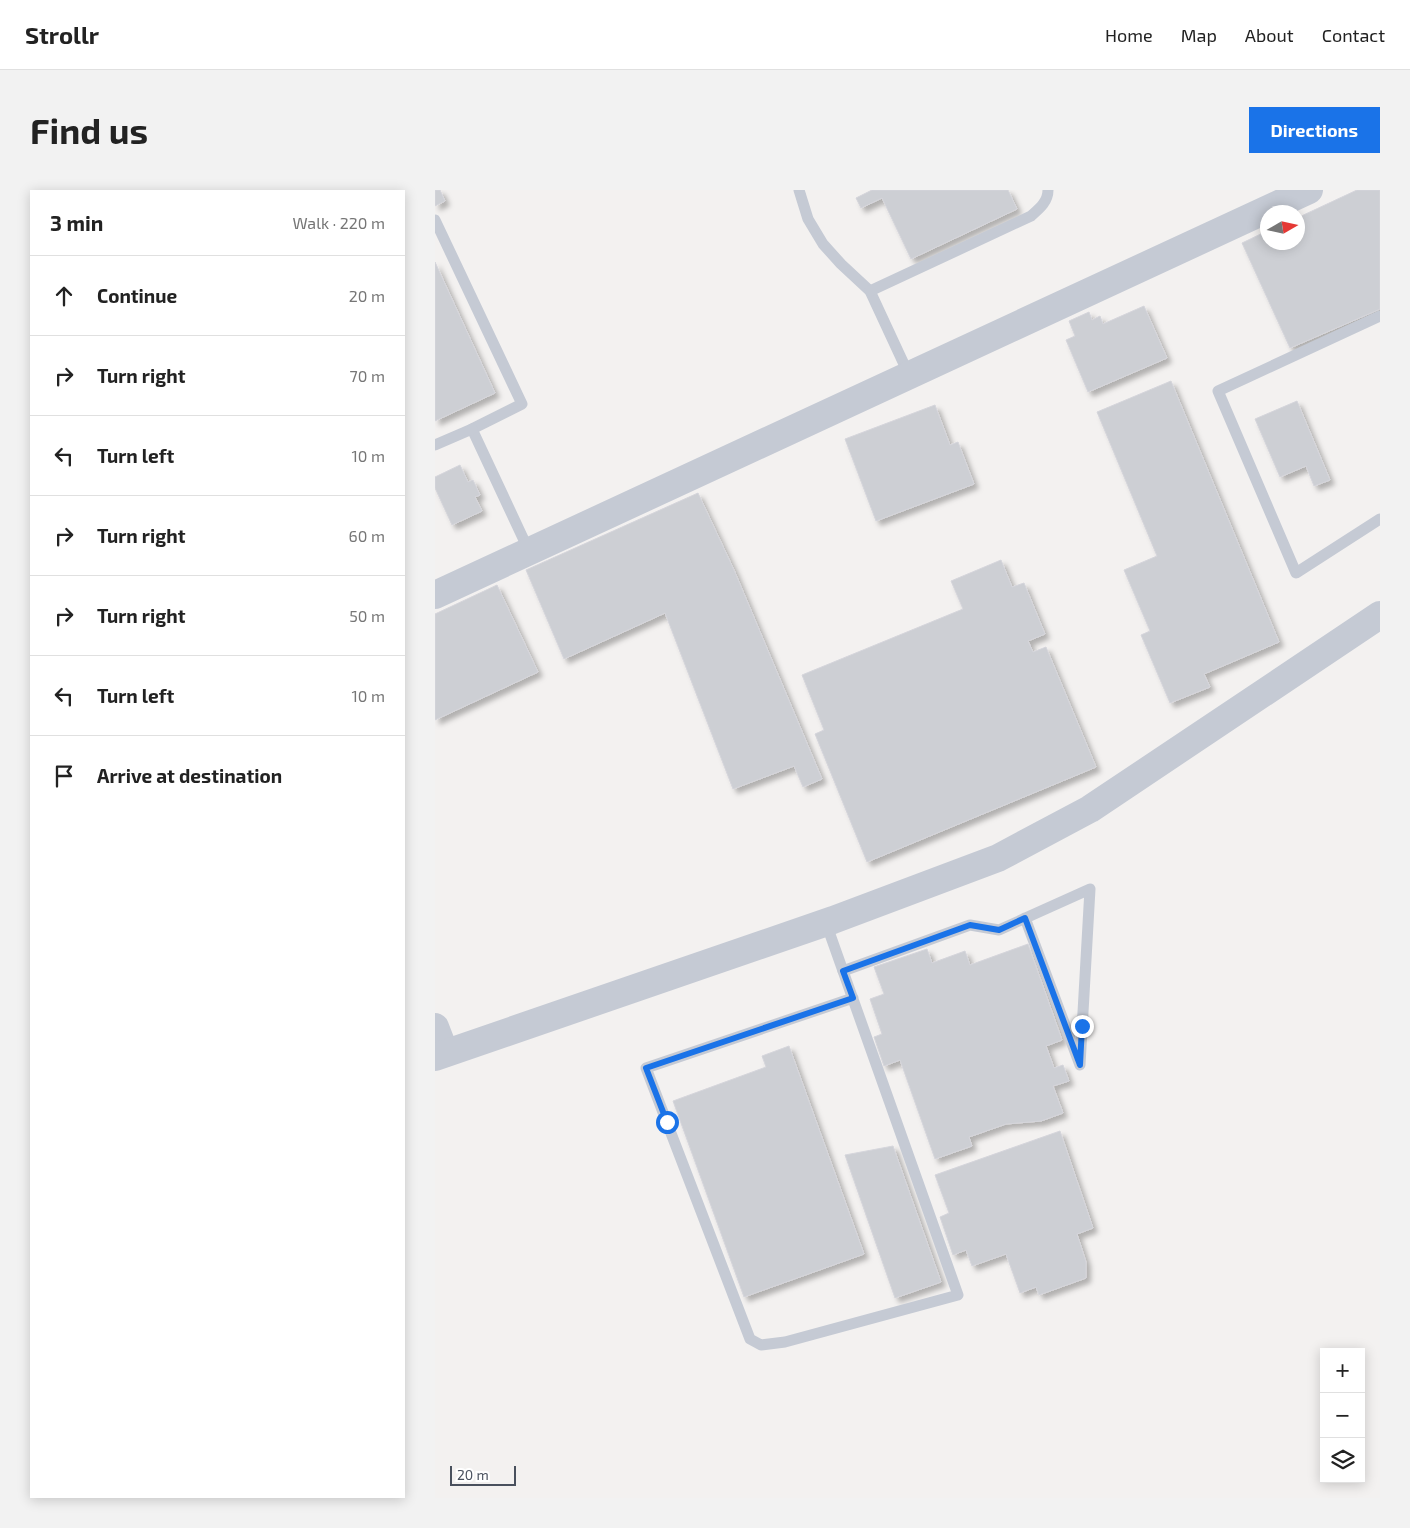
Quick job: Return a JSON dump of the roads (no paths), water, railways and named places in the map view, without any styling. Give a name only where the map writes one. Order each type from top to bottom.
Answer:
[{"type":"street","points":[[435,595],[1309,190]]},
{"type":"street","points":[[435,1027],[440,1055],[826,922],[998,858],[1090,809],[1380,615]]},
{"type":"lane","points":[[799,190],[808,219],[823,244],[870,291],[909,375]]},
{"type":"lane","points":[[870,291],[1031,216],[1041,207],[1048,195],[1048,190]]},
{"type":"lane","points":[[435,220],[522,404],[435,445]]},
{"type":"lane","points":[[1380,316],[1218,391],[1296,573],[1380,519]]},
{"type":"lane","points":[[472,429],[529,551]]},
{"type":"lane","points":[[843,971],[970,925],[999,930],[1025,918],[1090,889],[1080,1065],[1025,918]]},
{"type":"lane","points":[[826,922],[843,971],[853,998],[958,1295],[785,1342],[761,1345],[750,1339],[646,1068],[853,998]]}]
